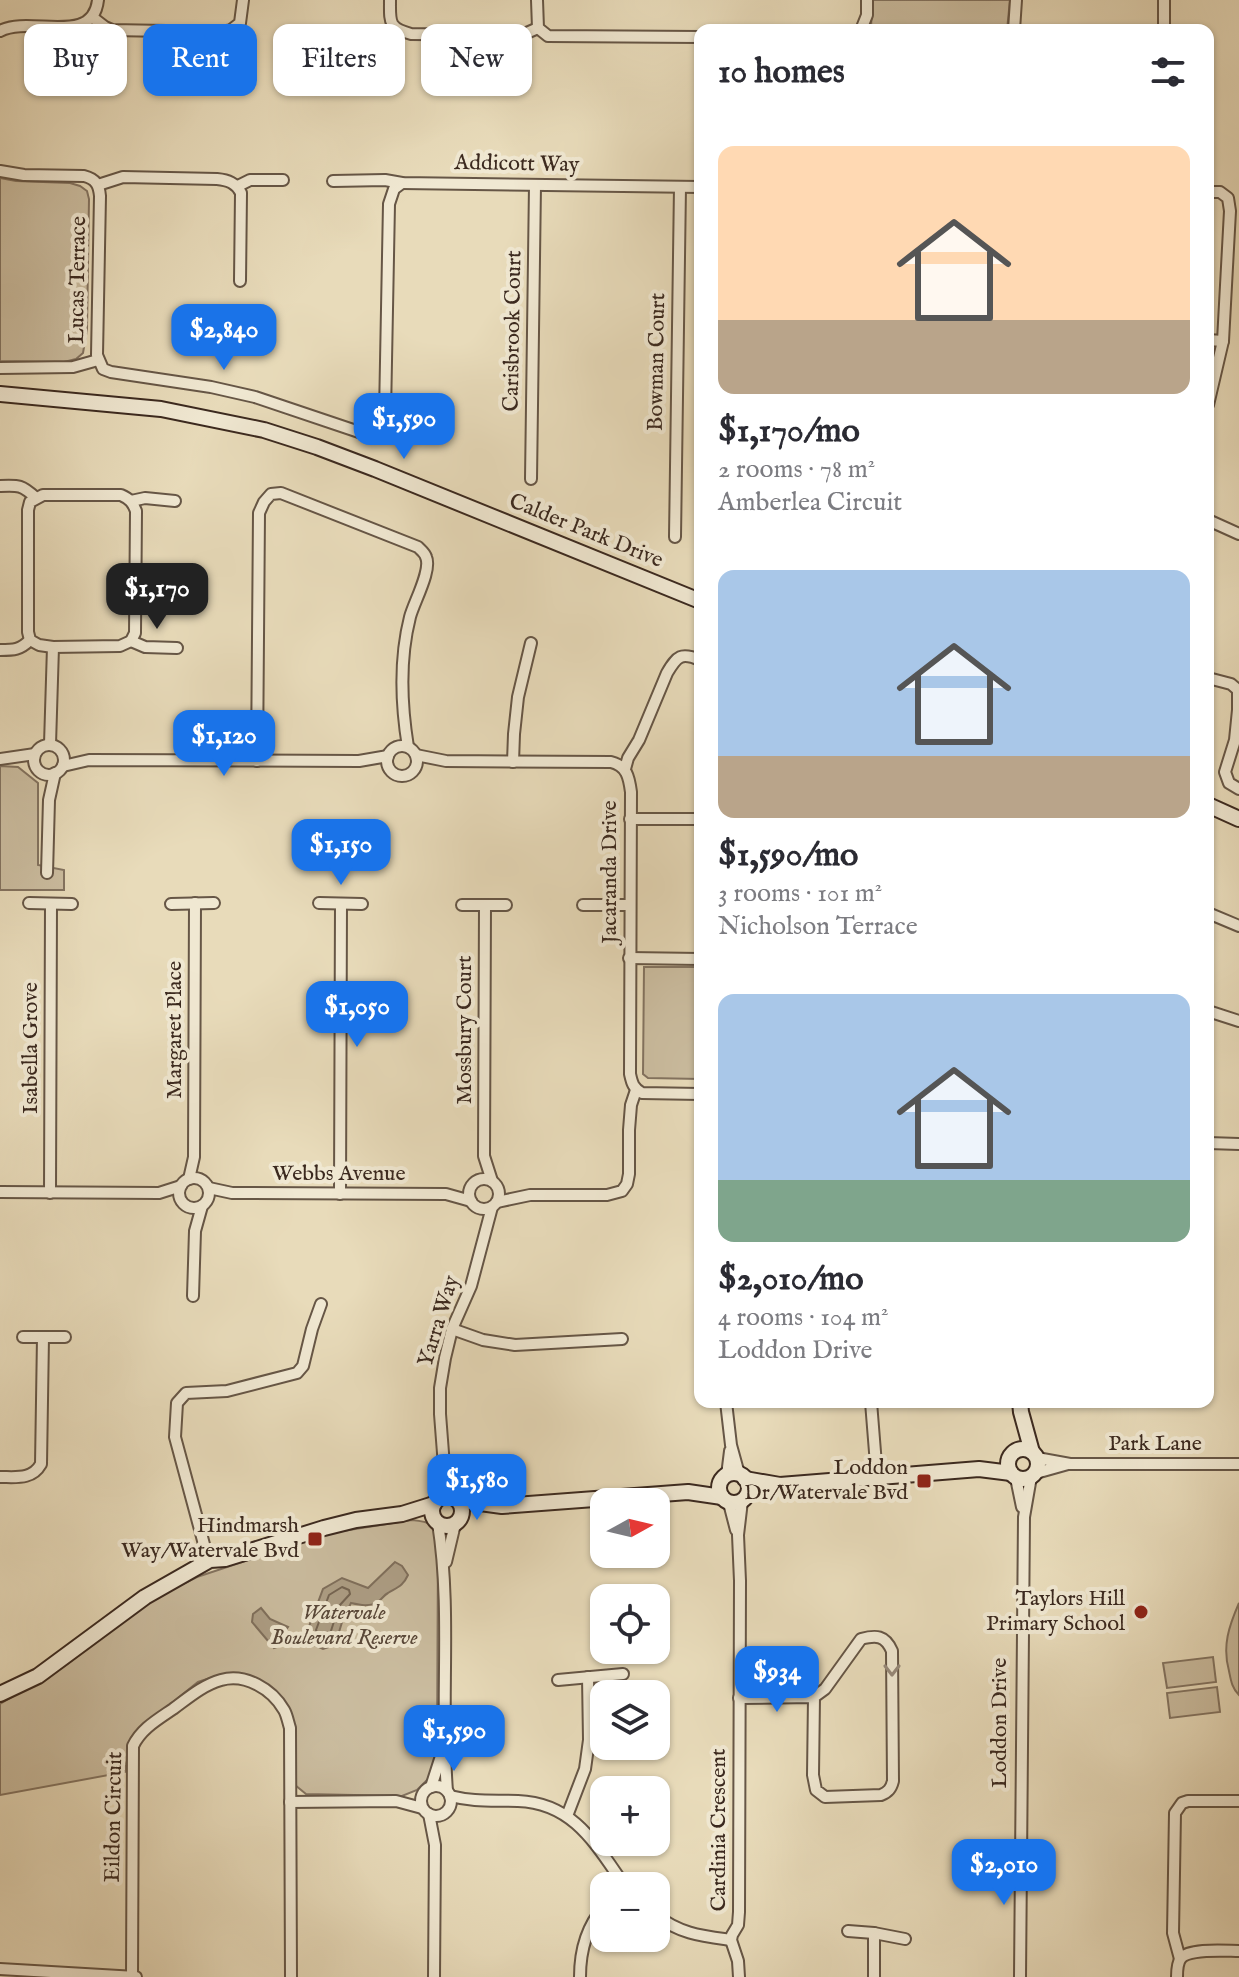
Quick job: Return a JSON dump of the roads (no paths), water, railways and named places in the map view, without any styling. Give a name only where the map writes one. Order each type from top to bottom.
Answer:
[{"type":"street","points":[[0,31],[14,26],[82,25],[92,17],[98,0]]},
{"type":"street","points":[[92,17],[112,30],[221,32],[231,30],[240,23],[243,0]]},
{"type":"street","points":[[390,0],[392,25],[411,34],[522,35],[538,28]]},
{"type":"street","points":[[537,0],[538,28],[548,36],[694,37]]},
{"type":"street","points":[[863,24],[867,0]]},
{"type":"street","points":[[1014,24],[1016,0]]},
{"type":"street","points":[[1164,0],[1164,24]]},
{"type":"street","name":"Lucas Terrace","points":[[0,171],[24,175],[84,176],[90,177],[98,185],[98,360],[107,371],[255,397],[365,434],[382,427],[385,414],[389,204],[394,189],[402,183]]},
{"type":"street","points":[[98,185],[135,177],[217,179],[238,186],[241,193],[240,281]]},
{"type":"street","points":[[238,186],[250,180],[283,180]]},
{"type":"street","name":"Addicott Way","points":[[333,181],[694,187]]},
{"type":"street","name":"Carisbrook Court","points":[[531,479],[535,185]]},
{"type":"street","name":"Bowman Court","points":[[675,537],[680,187]]},
{"type":"street","points":[[1214,379],[1223,341],[1233,196]]},
{"type":"street","points":[[1214,340],[1223,341]]},
{"type":"street","points":[[0,368],[73,367],[98,360]]},
{"type":"street","name":"Calder Park Drive","points":[[0,394],[161,409],[264,430],[317,447],[694,599]]},
{"type":"street","name":"Calder Park Drive","points":[[0,402],[88,402]]},
{"type":"street","points":[[0,486],[20,485],[36,498]]},
{"type":"street","points":[[257,761],[259,513],[271,494],[281,493],[418,547],[427,557],[427,569],[411,616],[402,658],[407,750],[415,768],[405,776],[396,775],[389,769],[359,761]]},
{"type":"street","points":[[43,495],[121,495],[131,501],[136,511],[135,633],[131,641],[120,646],[53,647],[30,640],[28,510],[30,502],[36,498],[43,495]]},
{"type":"street","points":[[131,501],[145,498],[175,501]]},
{"type":"street","points":[[1214,523],[1239,534]]},
{"type":"street","points":[[0,650],[17,650],[30,640]]},
{"type":"street","points":[[131,641],[145,647],[177,648]]},
{"type":"street","points":[[513,762],[518,697],[531,643]]},
{"type":"street","points":[[50,744],[53,647]]},
{"type":"street","points":[[625,769],[673,662],[684,655],[694,658]]},
{"type":"street","points":[[1214,680],[1231,684],[1238,690],[1235,740],[1225,772],[1229,783],[1239,789]]},
{"type":"street","points":[[4,759],[35,754],[41,747],[50,744],[63,753],[89,760],[359,761],[407,750]]},
{"type":"street","name":"Jacaranda Drive","points":[[407,750],[446,761]]},
{"type":"street","points":[[47,873],[49,800],[63,753]]},
{"type":"street","points":[[35,754],[35,763],[49,800]]},
{"type":"street","points":[[388,756],[389,769]]},
{"type":"street","points":[[4,759],[39,770],[59,770],[89,760]]},
{"type":"street","name":"Jacaranda Drive","points":[[415,768],[446,761],[611,762],[625,769],[631,792],[630,1074],[636,1090]]},
{"type":"street","points":[[1214,808],[1239,821]]},
{"type":"street","points":[[1214,817],[1239,821]]},
{"type":"street","points":[[630,819],[694,819]]},
{"type":"street","points":[[29,903],[72,904]]},
{"type":"street","name":"Margaret Place","points":[[185,1182],[194,1157],[195,903]]},
{"type":"street","points":[[171,904],[214,903]]},
{"type":"street","points":[[319,903],[362,904]]},
{"type":"street","name":"Isabella Grove","points":[[50,1193],[51,904]]},
{"type":"street","points":[[340,1194],[341,904]]},
{"type":"street","points":[[462,905],[506,905]]},
{"type":"street","name":"Mossbury Court","points":[[474,1184],[484,1156],[485,905]]},
{"type":"street","points":[[583,905],[630,905]]},
{"type":"street","points":[[1214,916],[1239,926]]},
{"type":"street","points":[[629,958],[694,959]]},
{"type":"street","points":[[1214,1013],[1239,1021]]},
{"type":"street","points":[[530,1195],[485,1179],[474,1184],[469,1196],[482,1209],[530,1195],[607,1195],[622,1191],[629,1174],[631,1105],[636,1090],[642,1093],[694,1094]]},
{"type":"street","points":[[1214,1143],[1239,1144]]},
{"type":"street","name":"Mossbury Court","points":[[484,1156],[495,1184]]},
{"type":"street","name":"Margaret Place","points":[[194,1157],[205,1184]]},
{"type":"street","points":[[0,1192],[159,1193],[185,1182],[205,1184],[205,1203],[195,1231],[193,1296]]},
{"type":"street","points":[[185,1182],[180,1196],[195,1231]]},
{"type":"street","name":"Webbs Avenue","points":[[205,1184],[232,1193],[446,1194],[474,1184]]},
{"type":"street","points":[[494,1205],[499,1194],[495,1184]]},
{"type":"street","points":[[159,1193],[198,1208],[205,1203]]},
{"type":"street","name":"Webbs Avenue","points":[[205,1203],[232,1193]]},
{"type":"street","name":"Webbs Avenue","points":[[446,1194],[474,1204]]},
{"type":"street","name":"Yarra Way","points":[[474,1204],[483,1235]]},
{"type":"street","name":"Yarra Way","points":[[446,1499],[440,1388],[452,1329],[471,1286],[494,1205]]},
{"type":"street","points":[[210,1560],[175,1437],[177,1403],[186,1393],[227,1391],[297,1373],[303,1366],[321,1304]]},
{"type":"street","points":[[452,1329],[483,1340],[515,1345],[622,1339]]},
{"type":"street","points":[[23,1337],[65,1337]]},
{"type":"street","points":[[0,1477],[29,1476],[41,1464],[43,1337]]},
{"type":"street","points":[[727,1408],[733,1477]]},
{"type":"street","points":[[871,1408],[877,1477]]},
{"type":"street","name":"Loddon Drive","points":[[1020,1977],[1024,1517],[1021,1408]]},
{"type":"street","name":"Park Lane","points":[[1023,1465],[1239,1464]]},
{"type":"street","points":[[2,1694],[38,1676],[145,1597],[210,1560],[225,1559],[356,1520],[402,1514],[446,1499],[502,1506],[688,1492],[735,1499],[780,1485],[1023,1465]]},
{"type":"street","points":[[733,1477],[719,1489],[735,1499]]},
{"type":"street","points":[[733,1477],[749,1488],[735,1499]]},
{"type":"street","points":[[688,1492],[733,1477],[780,1485]]},
{"type":"street","points":[[435,1845],[449,1793],[444,1748],[445,1568],[432,1512],[446,1499]]},
{"type":"street","points":[[445,1568],[462,1513],[446,1499]]},
{"type":"street","name":"Cardinia Crescent","points":[[735,1499],[740,1581],[739,1912],[738,1925],[731,1940],[738,1961],[739,1977]]},
{"type":"street","points":[[402,1514],[446,1526],[502,1506]]},
{"type":"street","points":[[739,1698],[814,1697],[825,1689],[861,1639],[882,1637],[892,1651],[893,1781],[886,1793],[825,1797],[816,1790],[813,1775],[814,1697]]},
{"type":"street","points":[[558,1680],[623,1674]]},
{"type":"street","points":[[567,1816],[585,1769],[589,1740],[588,1677]]},
{"type":"street","name":"Eildon Circuit","points":[[132,1977],[133,1746],[139,1733],[204,1686],[222,1679],[253,1682],[272,1695],[284,1711],[290,1728],[290,1802]]},
{"type":"street","points":[[434,1977],[435,1845],[421,1803],[444,1748]]},
{"type":"street","points":[[396,1801],[440,1787],[471,1801],[520,1801],[543,1805],[567,1816],[587,1833],[615,1872]]},
{"type":"street","points":[[291,1977],[290,1802],[396,1801],[433,1816],[471,1801]]},
{"type":"street","points":[[1177,1977],[1180,1959],[1173,1933],[1174,1817],[1178,1807],[1188,1801],[1239,1801]]},
{"type":"street","points":[[670,1925],[691,1934],[731,1940]]},
{"type":"street","points":[[580,1977],[580,1957],[590,1928]]},
{"type":"street","points":[[848,1931],[905,1939]]},
{"type":"street","points":[[874,1933],[874,1977]]},
{"type":"street","points":[[1180,1959],[1206,1951],[1239,1951]]},
{"type":"street","points":[[0,1969],[138,1977]]},
{"type":"water","points":[[395,1562],[408,1575],[402,1584],[375,1604],[351,1603],[335,1645],[323,1649],[314,1645],[307,1632],[323,1589],[342,1578],[368,1588]]},
{"type":"water","points":[[261,1608],[270,1619],[288,1627],[280,1646],[274,1648],[252,1622],[253,1614]]},
{"type":"place","name":"Loddon Dr/Watervale Bvd","points":[[924,1481]]},
{"type":"place","name":"Hindmarsh Way/Watervale Bvd","points":[[315,1539]]},
{"type":"place","name":"Taylors Hill Primary School","points":[[1141,1612]]},
{"type":"park label","name":"Watervale Boulevard Reserve","points":[[344,1626]]}]
